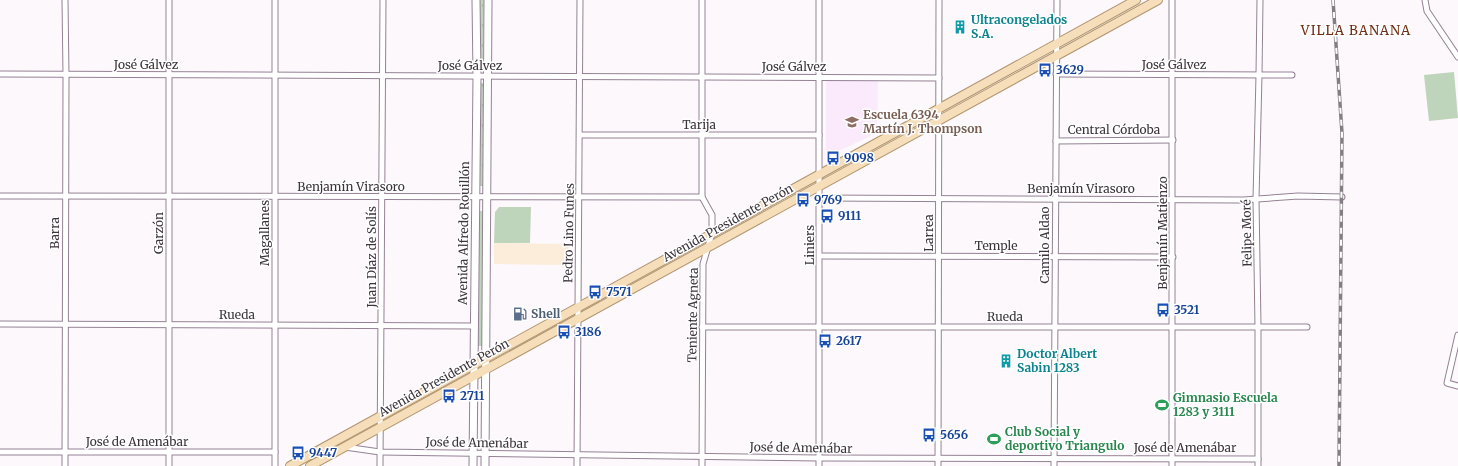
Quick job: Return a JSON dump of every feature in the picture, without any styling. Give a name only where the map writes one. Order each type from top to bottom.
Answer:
[{"type":"main road","name":"Avenida Presidente Perón","points":[[290,466],[1136,0]]},
{"type":"main road","name":"Avenida Presidente Perón","points":[[310,466],[1158,0]]},
{"type":"street","name":"Barra","points":[[65,0],[65,466]]},
{"type":"street","name":"Garzón","points":[[169,0],[169,466]]},
{"type":"street","name":"Magallanes","points":[[275,0],[275,466]]},
{"type":"street","name":"Juan Díaz de Solís","points":[[380,466],[383,0]]},
{"type":"street","name":"Avenida Alfredo Rouillón","points":[[473,466],[477,76],[476,0]]},
{"type":"street","name":"Avenida Alfredo Rouillón","points":[[485,466],[488,0]]},
{"type":"street","name":"Pedro Lino Funes","points":[[578,466],[580,0]]},
{"type":"street","points":[[702,0],[702,197]]},
{"type":"street","name":"Liniers","points":[[819,0],[820,466]]},
{"type":"street","name":"Larrea","points":[[938,466],[939,0]]},
{"type":"street","name":"Camilo Aldao","points":[[1054,466],[1057,0]]},
{"type":"street","name":"Benjamín Matienzo","points":[[1172,0],[1172,466]]},
{"type":"street","name":"Felipe Moré","points":[[1258,466],[1256,199],[1260,0]]},
{"type":"street","points":[[1425,0],[1427,11],[1458,57]]},
{"type":"street","name":"José Gálvez","points":[[0,74],[939,78]]},
{"type":"street","name":"José Gálvez","points":[[1056,74],[1292,75]]},
{"type":"street","name":"Tarija","points":[[580,135],[819,135]]},
{"type":"street","name":"Central Córdoba","points":[[1056,141],[1173,140]]},
{"type":"street","name":"Benjamín Virasoro","points":[[0,196],[702,197]]},
{"type":"street","name":"Benjamín Virasoro","points":[[820,198],[1256,199],[1298,196],[1342,197]]},
{"type":"street","name":"Teniente Agneta","points":[[702,197],[712,214],[712,233],[703,264],[702,466]]},
{"type":"street","name":"Temple","points":[[820,256],[1173,257]]},
{"type":"street","name":"Rueda","points":[[0,324],[474,326]]},
{"type":"street","name":"Rueda","points":[[702,327],[1307,327]]},
{"type":"street","points":[[1458,335],[1447,383],[1458,386]]},
{"type":"street","name":"José de Amenábar","points":[[344,447],[380,452],[820,458],[1258,458]]},
{"type":"street","name":"José de Amenábar","points":[[0,452],[275,452]]},
{"type":"shaded area","name":"Escuela 6394 Martín J. Thompson","points":[[826,80],[878,80],[877,133],[826,157]]},
{"type":"shaded area","points":[[494,243],[569,244],[568,269],[563,265],[494,264]]},
{"type":"green space","points":[[480,0],[484,0],[483,60],[479,60]]},
{"type":"green space","points":[[1454,72],[1458,118],[1429,121],[1424,75]]},
{"type":"green space","points":[[479,83],[483,83],[483,186],[479,186]]},
{"type":"green space","points":[[499,207],[531,207],[530,243],[494,243],[495,212]]},
{"type":"green space","points":[[479,211],[483,211],[482,346],[478,346]]},
{"type":"railway","points":[[1333,0],[1342,133],[1339,466]]},
{"type":"place","name":"Ultracongelados S.A.","points":[[960,27]]},
{"type":"place","name":"3629","points":[[1045,70]]},
{"type":"place","name":"Escuela 6394 Martín J. Thompson","points":[[852,122]]},
{"type":"place","name":"9098","points":[[833,158]]},
{"type":"place","name":"9769","points":[[803,200]]},
{"type":"place","name":"9111","points":[[827,216]]},
{"type":"place","name":"7571","points":[[595,292]]},
{"type":"place","name":"3521","points":[[1163,310]]},
{"type":"place","name":"Shell","points":[[520,314]]},
{"type":"place","name":"3186","points":[[564,332]]},
{"type":"place","name":"2617","points":[[825,341]]},
{"type":"place","name":"Doctor Albert Sabin 1283","points":[[1006,361]]},
{"type":"place","name":"2711","points":[[449,396]]},
{"type":"place","name":"Gimnasio Escuela 1283 y 3111","points":[[1162,405]]},
{"type":"place","name":"5656","points":[[929,435]]},
{"type":"place","name":"Club Social y deportivo Triangulo","points":[[994,439]]},
{"type":"place","name":"9447","points":[[298,453]]},
{"type":"district","name":"VILLA BANANA","points":[[1356,30]]}]
